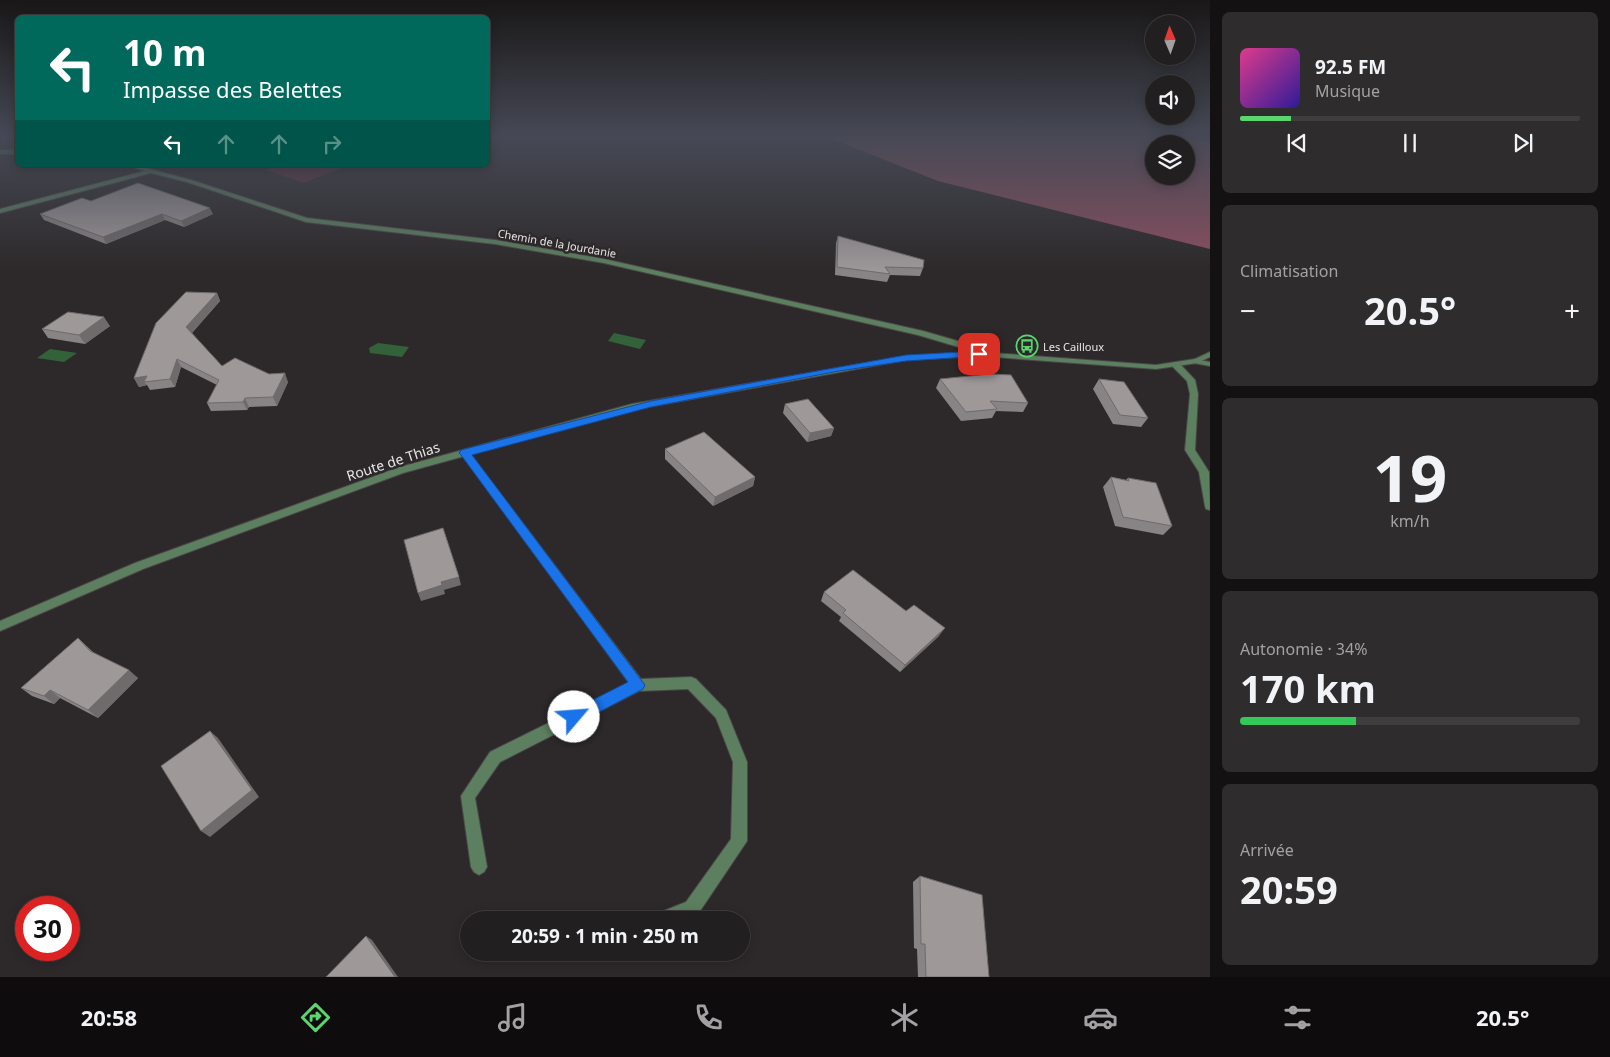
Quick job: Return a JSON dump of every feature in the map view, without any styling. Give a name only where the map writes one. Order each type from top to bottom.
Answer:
[{"type":"street","points":[[0,211],[116,181]]},
{"type":"street","name":"Chemin de la Jourdanie","points":[[187,181],[306,220],[495,242],[604,261],[920,332],[965,346],[979,354]]},
{"type":"street","name":"Route de Thias","points":[[0,626],[139,566],[400,470],[651,404],[839,368],[906,358],[979,354],[1142,366],[1176,366],[1197,361]]},
{"type":"street","points":[[1197,361],[1210,354]]},
{"type":"street","points":[[1197,361],[1210,364]]},
{"type":"street","points":[[1176,366],[1191,380],[1194,394],[1190,450],[1204,472],[1210,506]]},
{"type":"street","points":[[465,453],[638,685]]},
{"type":"street","points":[[479,867],[468,796],[494,757],[638,685],[691,683],[721,714],[740,762],[739,841],[692,908],[684,911]]},
{"type":"shaded area","points":[[937,181],[1145,181],[1145,185],[1195,185],[1195,181],[1210,181],[1210,249]]},
{"type":"shaded area","points":[[614,333],[646,340],[640,349],[608,341]]},
{"type":"shaded area","points":[[378,343],[409,347],[402,357],[370,353],[369,348]]},
{"type":"shaded area","points":[[50,349],[77,353],[64,362],[37,358]]},
{"type":"building","points":[[138,183],[210,208],[181,221],[162,214],[103,237],[40,214],[82,198],[91,201]]},
{"type":"building","points":[[838,236],[924,260],[923,268],[885,267],[890,274],[837,267]]},
{"type":"building","points":[[186,292],[217,293],[186,327],[222,366],[235,358],[269,374],[285,373],[273,397],[245,398],[243,402],[207,403],[219,380],[177,359],[170,379],[144,382],[147,376],[134,378],[156,323]]},
{"type":"building","points":[[68,312],[104,317],[79,335],[42,329]]},
{"type":"building","points":[[990,374],[1011,375],[1028,403],[990,401],[997,409],[966,412],[940,379]]},
{"type":"building","points":[[1099,379],[1124,382],[1148,418],[1120,415]]},
{"type":"building","points":[[808,399],[834,428],[810,433],[785,404]]},
{"type":"building","points":[[704,432],[755,477],[715,497],[665,449]]},
{"type":"building","points":[[1111,477],[1129,481],[1128,478],[1156,483],[1172,526],[1123,517]]},
{"type":"building","points":[[443,528],[459,577],[441,582],[442,585],[418,593],[404,540]]},
{"type":"building","points":[[853,570],[906,611],[914,605],[945,628],[905,665],[843,613],[846,610],[824,592]]},
{"type":"building","points":[[78,638],[90,651],[129,670],[88,710],[50,690],[44,696],[21,688]]},
{"type":"building","points":[[210,731],[252,790],[201,831],[161,766]]},
{"type":"building","points":[[920,876],[982,895],[989,977],[926,977],[925,944],[921,944]]},
{"type":"building","points":[[366,936],[395,977],[326,977]]},
{"type":"place","name":"Les Cailloux","points":[[1027,346]]},
{"type":"route","points":[[574,717],[638,685],[465,453],[651,404],[839,368],[906,358],[979,354]]}]
